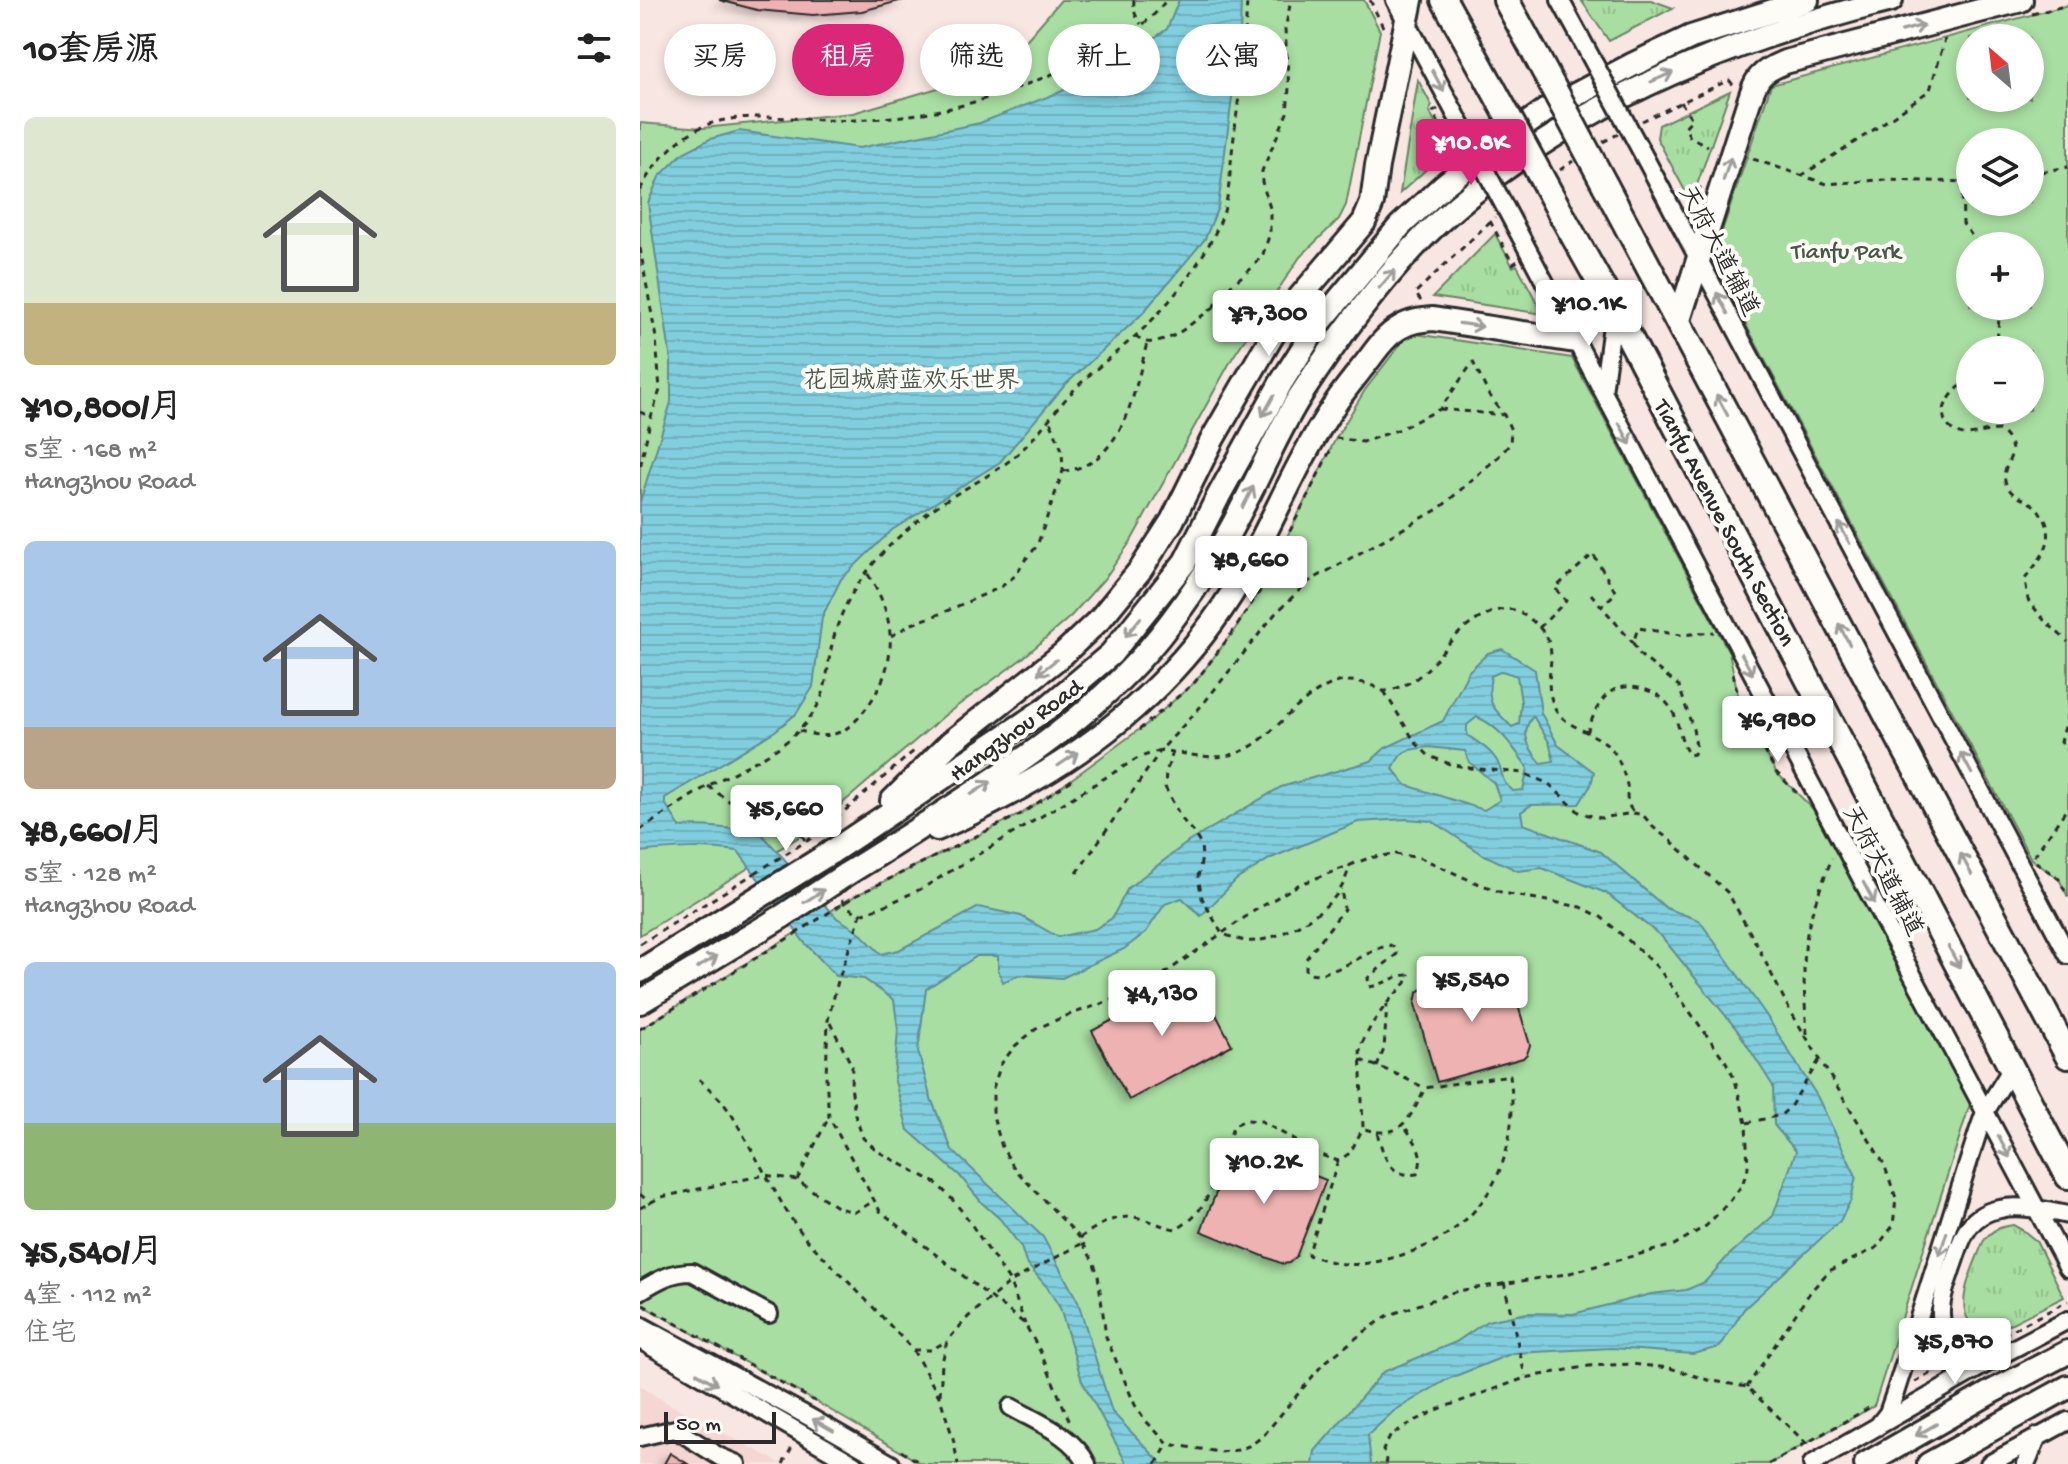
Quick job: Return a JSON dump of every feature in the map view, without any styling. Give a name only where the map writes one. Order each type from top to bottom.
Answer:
[{"type":"highway","name":"Tianfu Avenue South Section","points":[[1444,0],[1614,308],[2068,1176]]},
{"type":"highway","points":[[1506,0],[2068,1056]]},
{"type":"main road","points":[[856,836],[950,743],[1063,654],[1100,619],[1141,569],[1172,521],[1251,369],[1289,310],[1364,222],[1372,203],[1411,0]]},
{"type":"main road","name":"Hangzhou Road","points":[[640,971],[761,883],[820,847],[856,836],[1047,708],[1111,654],[1185,562],[1281,383],[1317,326],[1400,226],[1444,185],[1545,111],[1590,87],[1691,37],[1807,0]]},
{"type":"main road","name":"Hangzhou Road","points":[[640,1002],[789,925],[874,857],[1008,771],[1066,729],[1107,694],[1160,636],[1201,579],[1240,512],[1299,397],[1336,343],[1415,245],[1455,207],[1557,132],[1643,85],[1760,37],[1891,0]]},
{"type":"main road","points":[[1678,323],[1754,85],[1761,74],[1785,62],[2026,7]]},
{"type":"main road","points":[[874,857],[974,813],[1034,782],[1092,743],[1136,708],[1174,669],[1213,621],[1246,569],[1280,500],[1333,406],[1381,343],[1396,329],[1412,321],[1433,319],[1575,341]]},
{"type":"main road","points":[[1866,1464],[2068,1352]]},
{"type":"main road","points":[[1929,1464],[2068,1387]]},
{"type":"street","points":[[1385,0],[1407,23]]},
{"type":"street","points":[[1395,0],[1407,23]]},
{"type":"street","name":"天府大道辅道","points":[[1560,0],[2068,955]]},
{"type":"street","name":"天府大道辅道","points":[[1407,23],[2068,1268]]},
{"type":"street","points":[[1603,392],[1614,308]]},
{"type":"street","points":[[1877,1427],[1888,1413],[1895,1393],[1985,1112],[2012,1068]]},
{"type":"street","points":[[2003,1354],[1983,1359],[1965,1354],[1950,1340],[1944,1328],[1941,1314],[1943,1297],[1962,1238],[1978,1218],[2004,1207],[2068,1215]]},
{"type":"street","points":[[640,1291],[661,1277],[692,1272],[769,1314]]},
{"type":"street","points":[[1814,1463],[2068,1320]]},
{"type":"street","points":[[640,1325],[891,1464]]},
{"type":"street","points":[[640,1340],[854,1464]]},
{"type":"street","points":[[1011,1407],[1067,1439],[1087,1464]]},
{"type":"street","points":[[1989,1464],[2068,1421]]},
{"type":"street","points":[[640,1437],[675,1429],[737,1464]]},
{"type":"street","points":[[2026,1464],[2038,1436]]},
{"type":"path","points":[[1134,0],[1133,8],[1141,24],[1166,0]]},
{"type":"path","points":[[640,830],[708,786],[775,751],[798,731],[820,700],[844,608],[867,573],[899,537],[938,506],[994,473],[1017,455],[1080,383],[1157,315],[1209,245],[1223,213],[1246,35],[1247,0]]},
{"type":"path","points":[[1214,307],[1230,286],[1263,254],[1270,233],[1271,218],[1262,171],[1287,113],[1289,88],[1285,30],[1291,0]]},
{"type":"path","points":[[2026,7],[2068,5]]},
{"type":"path","points":[[1801,176],[1930,90],[1945,38]]},
{"type":"path","points":[[640,190],[648,174],[674,145],[689,133],[710,124],[751,118],[852,120],[919,114],[955,107],[1048,75]]},
{"type":"path","points":[[1633,126],[1729,80],[1734,86],[1731,95]]},
{"type":"path","points":[[1681,102],[1692,119],[1685,127],[1690,137],[1708,146]]},
{"type":"path","points":[[1433,112],[1451,147]]},
{"type":"path","points":[[1595,147],[1620,133]]},
{"type":"path","points":[[1558,171],[1583,154]]},
{"type":"path","points":[[1753,159],[1827,184],[1879,180],[1956,183]]},
{"type":"path","points":[[2044,171],[2068,167]]},
{"type":"path","points":[[1690,218],[1704,175]]},
{"type":"path","points":[[1421,301],[1415,293],[1501,213]]},
{"type":"path","points":[[1490,221],[1513,264]]},
{"type":"path","points":[[640,248],[643,286],[656,338],[660,390],[640,468]]},
{"type":"path","points":[[1135,337],[1148,342],[1161,340],[1232,299],[1270,301],[1289,310]]},
{"type":"path","points":[[1063,471],[1076,470],[1098,457],[1120,430],[1148,342]]},
{"type":"path","points":[[1077,873],[1161,750],[1203,704],[1275,614],[1308,582],[1440,508],[1510,444],[1511,430],[1473,362],[1440,409],[1400,429],[1363,442],[1336,438],[1261,589],[1235,629],[1195,682],[1135,732]]},
{"type":"path","points":[[1956,392],[1945,403],[1943,414],[1953,432],[1966,436],[1985,430],[1999,430],[2010,439],[2012,451],[2005,469],[2006,485],[2018,497],[2038,508],[2049,527],[2048,547],[2025,579],[2028,600],[2068,642]]},
{"type":"path","points":[[1440,409],[1504,415]]},
{"type":"path","points":[[640,412],[651,417]]},
{"type":"path","points":[[891,636],[912,624],[1001,587],[1016,575],[1037,546],[1063,471],[1062,450],[1050,420]]},
{"type":"path","points":[[1539,628],[1566,601],[1555,588],[1593,554],[1616,593],[1601,606]]},
{"type":"path","points":[[798,731],[823,736],[845,730],[871,702],[882,681],[889,662],[891,636],[884,603],[867,573]]},
{"type":"path","points":[[1587,733],[1595,708],[1610,692],[1627,686],[1656,692],[1672,710],[1683,747],[1689,755],[1694,754],[1696,746],[1679,686],[1641,656],[1591,594]]},
{"type":"path","points":[[842,884],[847,907],[861,914],[886,905],[921,889],[1138,758],[1161,750],[1198,757],[1226,757],[1249,749],[1264,739],[1303,701],[1333,683],[1358,681],[1384,691],[1401,687],[1420,677],[1458,635],[1499,610],[1514,610],[1533,622],[1547,637],[1553,653],[1548,677],[1550,694],[1556,710],[1570,724],[1610,747],[1621,768],[1628,803],[1634,813]]},
{"type":"path","points":[[1633,643],[1638,628],[1681,635],[1718,631]]},
{"type":"path","points":[[1732,665],[1740,704],[1776,772],[1804,800]]},
{"type":"path","points":[[1384,691],[1415,742],[1429,756],[1470,768],[1523,773],[1549,784],[1580,813],[1601,818],[1634,813],[1643,815],[1728,893],[1789,1009],[1884,1164],[1896,1198],[1893,1226],[1876,1248],[1829,1271],[1811,1291],[1747,1387]]},
{"type":"path","points":[[2068,715],[2061,742],[2068,751]]},
{"type":"path","points":[[1173,752],[1165,787],[1181,818],[1201,845],[1198,877],[1202,898],[1222,934],[1248,941],[1281,935],[1332,900],[1341,888],[1350,865]]},
{"type":"path","points":[[640,1029],[789,925],[1021,814],[1071,780]]},
{"type":"path","points":[[640,944],[761,883],[820,847],[796,826],[729,801],[708,786]]},
{"type":"path","points":[[2068,807],[2031,859],[2059,879],[2068,897]]},
{"type":"path","points":[[1807,1037],[1803,975],[1806,938],[1815,903],[1835,850]]},
{"type":"path","points":[[1395,854],[1421,858],[1503,893],[1581,907],[1601,917],[1659,969],[1726,1062],[1735,1080],[1746,1123],[1748,1168],[1742,1185],[1731,1200],[1706,1226],[1674,1245],[1566,1274],[1457,1291],[1420,1303],[1387,1316],[1323,1364],[1263,1436],[1251,1445],[1220,1452],[1168,1444],[1135,1405],[1112,1354],[1106,1337],[1098,1275],[1083,1243],[1014,1168],[1002,1147],[993,1116],[993,1088],[1001,1064],[1015,1046],[1036,1029],[1141,990],[1254,911],[1298,885],[1350,865],[1395,854]]},
{"type":"path","points":[[1341,888],[1344,909],[1306,959],[1306,972],[1314,975],[1344,966],[1390,945],[1397,954],[1368,978],[1369,987],[1381,985],[1403,974],[1409,975],[1406,983],[1372,1024],[1360,1047],[1360,1060],[1363,1128],[1350,1153],[1338,1161],[1308,1255],[1344,1264],[1385,1261],[1426,1248],[1451,1233],[1475,1211],[1499,1170],[1509,1142],[1514,1102],[1510,1075],[1425,1088],[1360,1060]]},
{"type":"path","points":[[861,914],[828,1020],[826,1077],[829,1117],[880,1211],[1025,1324]]},
{"type":"path","points":[[1377,1067],[1384,1049],[1387,1003]]},
{"type":"path","points":[[828,1020],[852,1066],[855,1115],[863,1138],[879,1152],[936,1183],[965,1215],[1010,1282],[1025,1324],[1071,1423]]},
{"type":"path","points":[[1746,1123],[1781,1115],[1790,1107],[1820,1059]]},
{"type":"path","points":[[699,1079],[732,1115],[788,1214],[806,1239],[913,1350],[940,1398],[958,1464]]},
{"type":"path","points":[[1363,1128],[1377,1133],[1404,1126],[1425,1088]]},
{"type":"path","points":[[797,1180],[829,1117]]},
{"type":"path","points":[[1080,1238],[1112,1219],[1129,1216],[1177,1229],[1196,1215],[1217,1177],[1234,1125],[1246,1120],[1261,1121],[1321,1155],[1338,1161]]},
{"type":"path","points":[[1377,1133],[1384,1157],[1392,1168],[1405,1176],[1417,1174],[1421,1165],[1420,1147],[1404,1126]]},
{"type":"path","points":[[640,1208],[661,1197],[765,1175],[797,1180],[838,1208],[855,1212],[874,1201]]},
{"type":"path","points":[[640,1194],[651,1204]]},
{"type":"path","points":[[913,1350],[931,1350],[947,1341],[968,1317],[1010,1282],[1083,1243]]},
{"type":"path","points":[[1504,1282],[1525,1378]]},
{"type":"path","points":[[940,1398],[947,1341]]},
{"type":"path","points":[[1387,1464],[1383,1450],[1391,1435],[1439,1409],[1525,1378],[1589,1366],[1631,1364],[1670,1368],[1708,1380],[1747,1387],[1807,1443],[1814,1463]]},
{"type":"path","points":[[1769,1464],[1874,1406]]},
{"type":"path","points":[[1156,1464],[1168,1444]]},
{"type":"shaded area","points":[[640,1386],[666,1402],[782,1464],[640,1464]]},
{"type":"green space","name":"花园城蔚蓝欢乐世界","points":[[1061,0],[1364,0],[1380,31],[1346,205],[1339,219],[1300,257],[1233,357],[1131,541],[1105,578],[1071,616],[1023,658],[945,715],[815,827],[640,935],[640,123],[703,128],[853,113],[920,93],[920,96],[1032,96],[1032,34]]},
{"type":"green space","points":[[1581,0],[1651,0],[1673,8],[1609,41]]},
{"type":"green space","name":"Tianfu Park","points":[[2068,5],[2068,897],[2059,879],[2031,859],[1712,261],[1771,85],[1956,35],[1956,112],[2044,112],[2044,24],[1997,24]]},
{"type":"green space","points":[[1418,80],[1432,106],[1429,111],[1449,149],[1400,193]]},
{"type":"green space","points":[[1730,91],[1691,202],[1657,138],[1659,125]]},
{"type":"green space","points":[[1495,234],[1513,267],[1517,265],[1543,314],[1433,297]]},
{"type":"green space","points":[[1409,333],[1572,358],[1729,652],[1740,704],[1776,772],[1813,809],[1970,1104],[1874,1406],[1769,1464],[922,1464],[640,1304],[640,1029],[855,896],[1021,814],[1148,723],[1195,682],[1261,589],[1336,438],[1365,390]]},
{"type":"green space","points":[[2013,1225],[2036,1241],[2064,1297],[1996,1331],[1988,1332],[1969,1321],[1965,1312],[1965,1293],[1983,1242],[1996,1230]]},
{"type":"water","points":[[1179,0],[1241,0],[1240,24],[1176,24],[1176,96],[1232,96],[1218,207],[1205,239],[1142,314],[1065,385],[1000,462],[892,530],[841,579],[822,617],[813,687],[796,714],[775,731],[665,798],[665,803],[680,827],[760,832],[837,918],[857,930],[881,954],[899,950],[979,907],[1021,916],[1058,937],[1095,929],[1112,918],[1128,888],[1188,842],[1281,787],[1371,761],[1385,748],[1443,721],[1469,671],[1488,653],[1502,649],[1535,670],[1541,713],[1558,745],[1594,772],[1591,785],[1579,804],[1531,805],[1521,812],[1523,824],[1601,852],[1666,908],[1699,920],[1766,1015],[1817,1096],[1856,1176],[1851,1200],[1840,1221],[1744,1309],[1720,1347],[1693,1354],[1612,1348],[1513,1353],[1448,1379],[1394,1411],[1368,1435],[1371,1464],[1313,1464],[1315,1451],[1383,1372],[1456,1342],[1487,1321],[1527,1313],[1573,1314],[1651,1294],[1686,1290],[1705,1282],[1728,1256],[1773,1216],[1796,1151],[1774,1125],[1773,1086],[1738,1031],[1662,937],[1606,893],[1542,868],[1518,871],[1482,854],[1432,821],[1358,822],[1271,858],[1236,880],[1201,916],[1182,898],[1165,904],[1146,932],[1124,949],[1062,978],[1019,975],[1003,982],[998,970],[998,956],[977,956],[926,989],[918,1051],[930,1096],[952,1150],[1043,1237],[1078,1302],[1112,1412],[1162,1464],[1127,1464],[1082,1381],[1060,1308],[1026,1263],[1021,1247],[960,1176],[908,1130],[894,1078],[898,1030],[894,1000],[864,979],[836,976],[804,942],[738,851],[689,848],[640,852],[640,502],[671,402],[671,361],[648,203],[659,177],[683,153],[710,139],[739,131],[859,148],[980,123],[1050,96],[1160,96],[1160,34],[1167,29]],"holes":[[[1502,671],[1517,676],[1521,702],[1519,724],[1512,727],[1490,699],[1491,676]],[[1533,716],[1549,742],[1554,761],[1541,763],[1527,741],[1527,729]],[[1477,717],[1506,738],[1528,768],[1523,790],[1513,791],[1504,781],[1495,757],[1467,735],[1467,725]],[[1428,747],[1465,751],[1469,762],[1494,783],[1500,800],[1484,810],[1406,785],[1393,769],[1399,757],[1410,750]]]},
{"type":"building","points":[[719,0],[903,0],[862,11],[813,15],[757,10]]},
{"type":"building","points":[[1506,966],[1530,1045],[1527,1054],[1523,1058],[1437,1082],[1415,1004],[1417,993]]},
{"type":"building","points":[[1196,976],[1232,1045],[1129,1100],[1092,1031]]},
{"type":"building","points":[[1239,1148],[1326,1180],[1296,1257],[1289,1263],[1283,1264],[1201,1231],[1231,1155]]},
{"type":"building","points":[[670,1453],[688,1464],[664,1464]]}]
